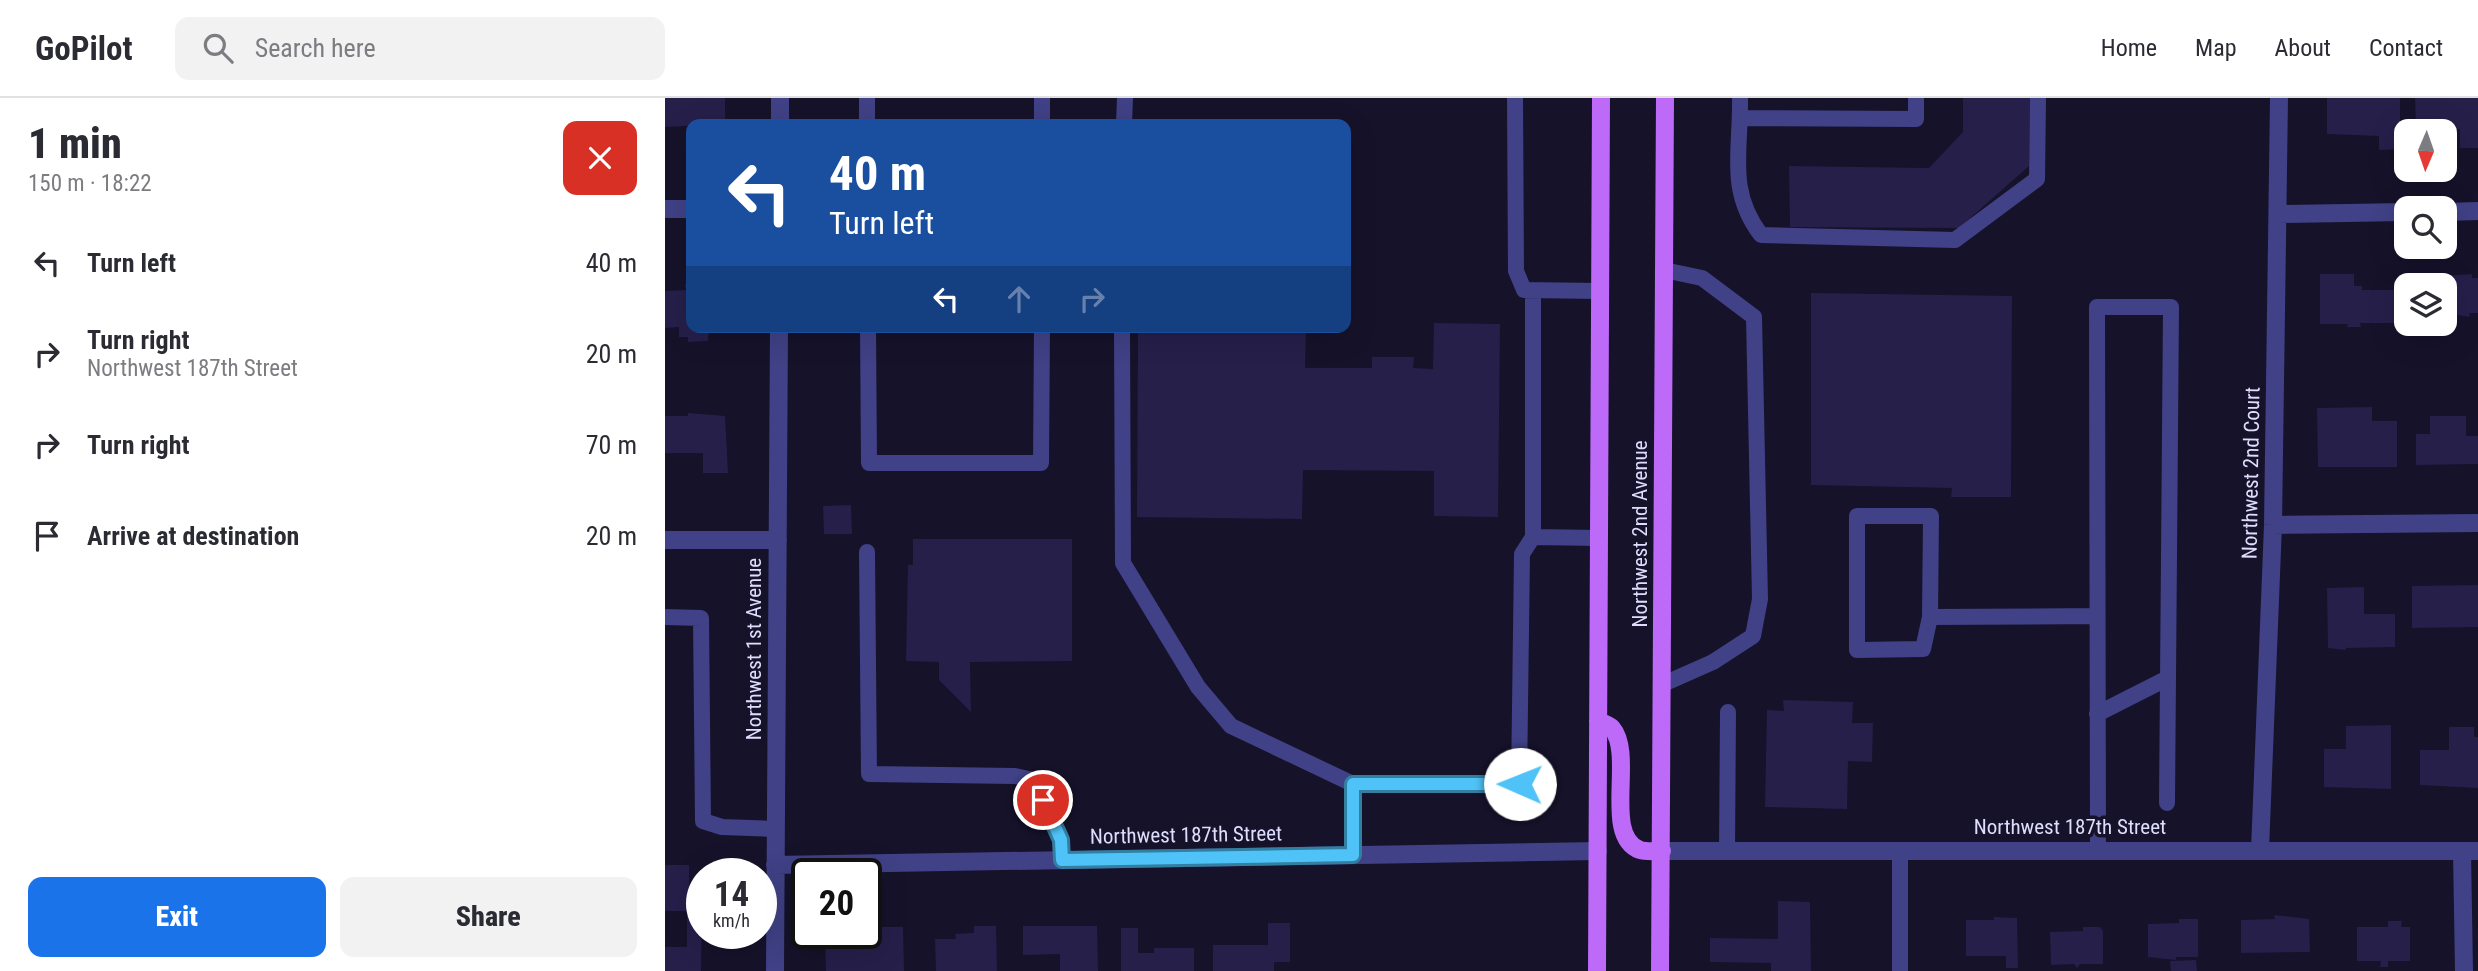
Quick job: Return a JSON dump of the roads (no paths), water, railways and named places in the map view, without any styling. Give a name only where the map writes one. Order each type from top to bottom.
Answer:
[{"type":"main road","name":"Northwest 2nd Avenue","points":[[1597,971],[1601,98]]},
{"type":"main road","name":"Northwest 2nd Avenue","points":[[1660,971],[1665,98]]},
{"type":"main road","points":[[1598,721],[1612,727],[1620,743],[1622,826],[1630,843],[1641,851],[1662,851]]},
{"type":"street","points":[[780,98],[780,119]]},
{"type":"street","name":"Northwest 2nd Court","points":[[2260,850],[2273,526],[2280,214],[2279,98]]},
{"type":"street","points":[[665,209],[686,209]]},
{"type":"street","points":[[2457,212],[2478,211]]},
{"type":"street","points":[[2280,214],[2394,212]]},
{"type":"street","name":"Northwest 1st Avenue","points":[[775,858],[779,333]]},
{"type":"street","points":[[2273,526],[2478,523]]},
{"type":"street","points":[[665,540],[778,540]]},
{"type":"street","name":"Northwest 187th Street","points":[[777,865],[1598,851]]},
{"type":"street","name":"Northwest 187th Street","points":[[1662,851],[2470,851]]},
{"type":"street","points":[[2464,971],[2470,851]]},
{"type":"street","name":"Northwest 1st Avenue","points":[[775,949],[775,971]]},
{"type":"lane","points":[[867,98],[867,119]]},
{"type":"lane","points":[[1042,98],[1042,119]]},
{"type":"lane","points":[[1125,98],[1125,119]]},
{"type":"lane","points":[[1515,98],[1516,271],[1524,290],[1600,290]]},
{"type":"lane","points":[[1739,98],[1738,194],[1746,215],[1761,235],[1955,240],[2036,179],[2038,98]]},
{"type":"lane","points":[[1740,118],[1916,119],[1916,98]]},
{"type":"lane","points":[[1661,685],[1713,662],[1753,636],[1760,599],[1754,317],[1702,278],[1664,270]]},
{"type":"lane","points":[[1122,333],[1123,563],[1198,687],[1231,726],[1353,784],[1520,784],[1522,554],[1533,537],[1533,290]]},
{"type":"lane","points":[[2098,850],[2097,307],[2171,307],[2167,803]]},
{"type":"lane","points":[[868,333],[869,463],[1041,463],[1042,333]]},
{"type":"lane","points":[[1857,516],[1931,516],[1930,617],[1923,649],[1857,650],[1857,516]]},
{"type":"lane","points":[[1533,537],[1599,538]]},
{"type":"lane","points":[[867,552],[869,774],[1015,776],[1033,780],[1061,840],[1062,860]]},
{"type":"lane","points":[[1930,617],[2097,615]]},
{"type":"lane","points":[[665,617],[701,618],[703,821],[722,827],[776,829]]},
{"type":"lane","points":[[2097,714],[2168,678]]},
{"type":"lane","points":[[1727,851],[1728,712]]},
{"type":"lane","points":[[1353,784],[1353,855]]},
{"type":"lane","points":[[1900,851],[1900,971]]}]
